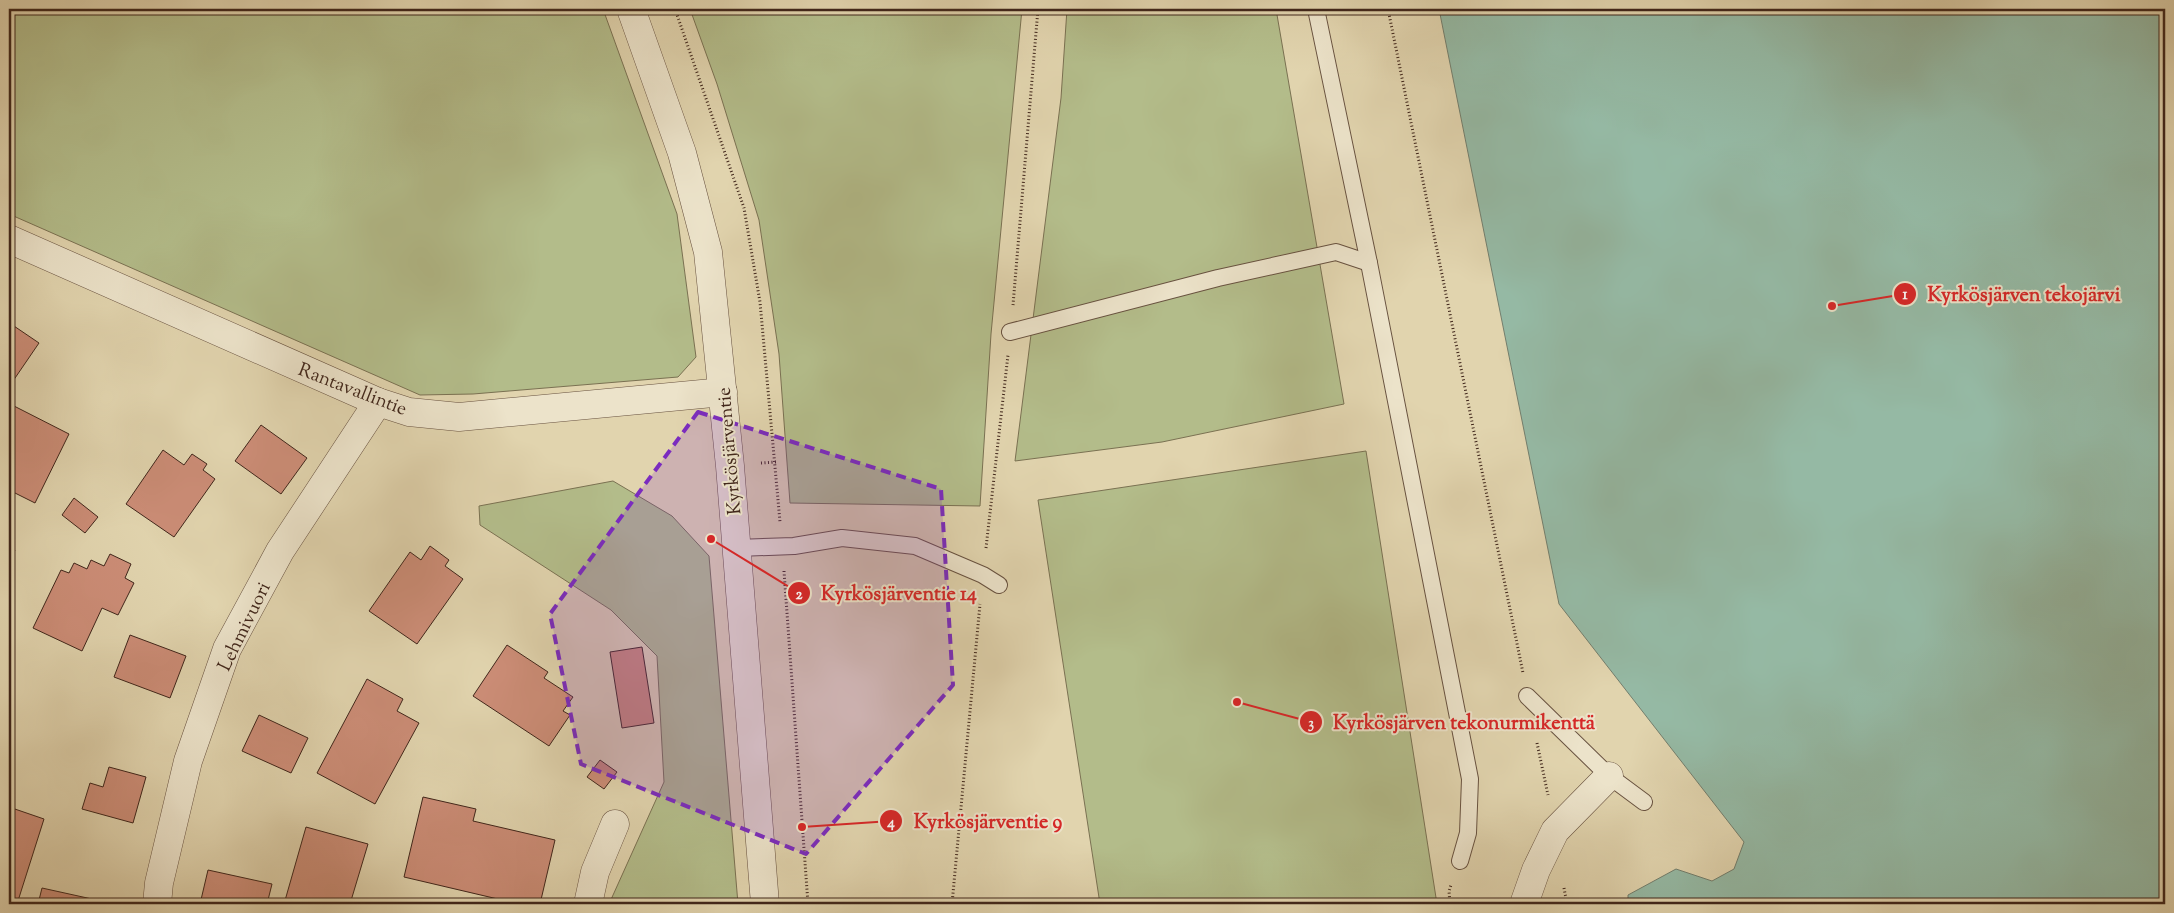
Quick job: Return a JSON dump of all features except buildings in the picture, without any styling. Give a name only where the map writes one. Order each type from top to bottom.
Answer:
[{"type":"street","name":"Kyrkösjärventie","points":[[631,9],[682,153],[708,252],[737,548],[764,904]]},
{"type":"street","name":"Rantavallintie","points":[[9,239],[378,402],[409,412],[459,417],[723,392]]},
{"type":"street","name":"Lehmivuori","points":[[157,904],[159,883],[188,761],[227,649],[280,552],[378,402]]},
{"type":"street","points":[[1524,904],[1536,870],[1555,831],[1609,776]]},
{"type":"street","points":[[588,904],[595,872],[616,824]]},
{"type":"lane","points":[[1316,9],[1369,263],[1470,779],[1468,833],[1460,861]]},
{"type":"lane","points":[[1010,332],[1218,278],[1336,252],[1369,263]]},
{"type":"lane","points":[[737,548],[782,547],[842,538],[916,546],[999,585]]},
{"type":"lane","points":[[1527,696],[1609,776],[1644,802]]},
{"type":"path","points":[[675,9],[744,208],[760,302],[776,462],[808,904]]},
{"type":"path","points":[[952,904],[983,576],[1010,332],[1038,9]]},
{"type":"path","points":[[1388,9],[1555,831]]},
{"type":"path","points":[[1564,886],[1567,904]]},
{"type":"highlighted area","points":[[698,412],[941,489],[953,685],[806,854],[581,764],[550,614]]},
{"type":"shaded area","points":[[9,9],[603,9],[677,214],[696,357],[678,377],[473,394],[420,395],[9,214]]},
{"type":"shaded area","points":[[690,9],[1022,9],[991,334],[980,506],[790,503],[779,354],[759,220],[717,84]]},
{"type":"shaded area","points":[[1067,9],[1276,9],[1344,404],[1162,442],[1015,461],[1061,98]]},
{"type":"shaded area","points":[[1439,9],[2165,9],[2165,904],[1628,904],[1628,895],[1676,869],[1712,881],[1734,869],[1744,842],[1559,604]]},
{"type":"shaded area","points":[[1366,451],[1437,904],[1100,904],[1038,500]]},
{"type":"shaded area","points":[[613,481],[672,516],[709,556],[738,904],[609,904],[664,782],[657,656],[611,610],[480,525],[479,506]]},
{"type":"place","name":"Kyrkösjärven tekojärvi","points":[[1832,306]]},
{"type":"place","name":"Kyrkösjärventie 14","points":[[711,539]]},
{"type":"place","name":"Kyrkösjärven tekonurmikenttä","points":[[1237,702]]},
{"type":"place","name":"Kyrkösjärventie 9","points":[[802,827]]}]
